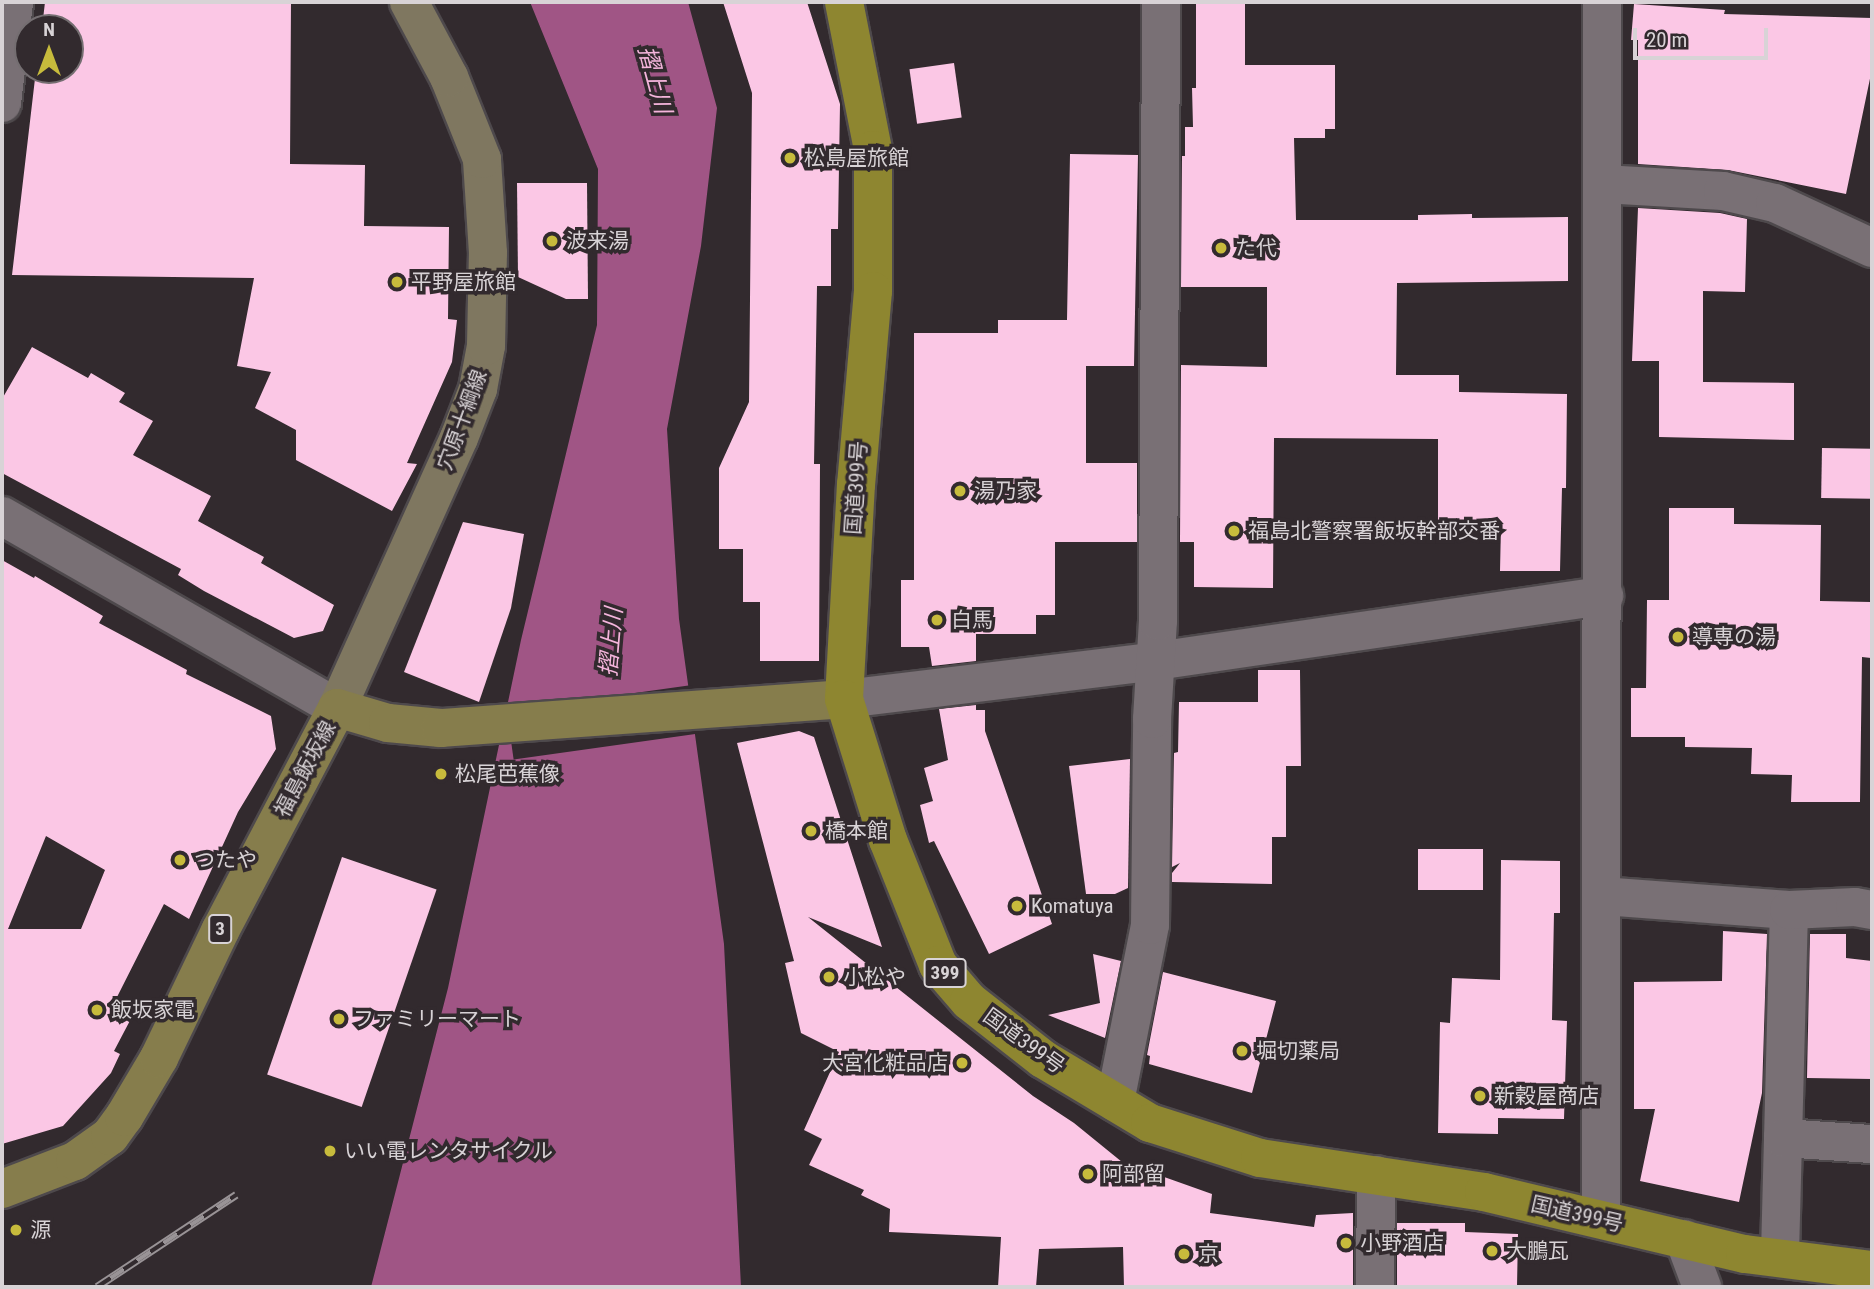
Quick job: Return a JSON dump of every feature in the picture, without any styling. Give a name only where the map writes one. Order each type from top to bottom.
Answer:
[{"type":"highway","name":"国道399号","points":[[844,2],[873,150],[873,291],[856,484],[844,699],[888,840],[938,965],[969,1001],[1043,1059],[1150,1123],[1260,1158],[1485,1192],[1684,1239],[1780,1258],[1872,1270]]},
{"type":"main road","name":"穴原十綱線","points":[[337,708],[459,438],[478,389],[486,346],[488,253],[482,159],[460,102],[409,2]]},
{"type":"main road","name":"福島飯坂線","points":[[2,1189],[75,1161],[110,1136],[124,1117],[159,1058],[220,930],[337,708],[388,723],[441,728],[844,699]]},
{"type":"street","points":[[2,103],[14,2]]},
{"type":"street","points":[[1115,1102],[1150,925],[1158,621],[1161,2]]},
{"type":"street","points":[[1601,1219],[1604,596],[1602,2]]},
{"type":"street","points":[[1603,184],[1723,191],[1775,203],[1872,248]]},
{"type":"street","points":[[2,516],[337,708]]},
{"type":"street","points":[[844,699],[1156,661],[1604,596]]},
{"type":"street","points":[[1603,896],[1789,910],[1855,907],[1872,910]]},
{"type":"street","points":[[1780,1258],[1789,910]]},
{"type":"street","points":[[1783,1138],[1872,1144]]},
{"type":"street","points":[[1375,1287],[1376,1175]]},
{"type":"street","points":[[1684,1239],[1702,1287]]},
{"type":"water","name":"摺上川","points":[[530,2],[688,2],[717,108],[701,246],[667,429],[679,619],[724,944],[741,1287],[371,1287],[448,988],[521,640],[597,325],[598,169]]},
{"type":"pier","points":[[692,685],[699,734],[514,760],[507,711]]},
{"type":"building","points":[[45,2],[291,2],[290,164],[365,165],[364,226],[449,227],[448,319],[457,320],[452,362],[407,463],[417,464],[392,511],[296,460],[296,430],[255,408],[271,372],[237,366],[254,278],[12,275],[34,84],[84,84],[84,14],[44,14]]},
{"type":"building","points":[[723,2],[807,2],[840,104],[838,229],[831,229],[831,286],[817,286],[814,464],[820,464],[819,661],[760,661],[760,602],[743,602],[743,549],[719,549],[719,468],[749,402],[752,93]]},
{"type":"building","points":[[1196,2],[1245,2],[1245,65],[1335,65],[1335,129],[1325,129],[1325,138],[1294,138],[1296,220],[1418,220],[1418,215],[1472,214],[1472,218],[1568,217],[1568,281],[1397,283],[1396,375],[1459,375],[1459,392],[1567,394],[1566,488],[1562,488],[1560,571],[1500,571],[1501,524],[1438,523],[1438,439],[1274,438],[1273,588],[1194,587],[1194,542],[1180,542],[1181,365],[1267,367],[1267,287],[1181,287],[1182,156],[1185,156],[1185,127],[1193,127]]},
{"type":"building","points":[[1634,4],[1725,10],[1724,14],[1872,18],[1872,69],[1846,194],[1728,170],[1638,164],[1638,40],[1631,40]]},
{"type":"building","points":[[954,63],[962,117],[917,124],[909,69]]},
{"type":"building","points":[[1070,154],[1138,155],[1134,366],[1086,366],[1086,463],[1137,463],[1137,542],[1055,542],[1055,615],[1036,615],[1036,634],[976,634],[976,661],[932,666],[929,647],[901,647],[901,580],[914,580],[914,333],[998,333],[998,320],[1067,320]]},
{"type":"building","name":"波来湯","points":[[517,183],[587,183],[588,299],[566,299],[518,277]]},
{"type":"building","points":[[1638,208],[1720,213],[1747,219],[1745,292],[1703,291],[1703,382],[1794,383],[1794,440],[1659,437],[1659,361],[1632,361]]},
{"type":"building","points":[[32,347],[88,378],[91,373],[125,393],[119,402],[153,421],[133,455],[211,496],[198,521],[264,557],[261,563],[334,605],[323,631],[294,638],[204,591],[178,575],[181,569],[2,473],[2,399]]},
{"type":"building","points":[[1822,448],[1872,449],[1871,499],[1821,498]]},
{"type":"building","points":[[1669,508],[1734,508],[1734,524],[1821,525],[1820,601],[1871,602],[1871,658],[1862,657],[1860,802],[1791,802],[1792,775],[1751,774],[1752,748],[1685,747],[1685,737],[1631,737],[1631,688],[1646,688],[1647,600],[1669,600]]},
{"type":"building","points":[[463,522],[524,534],[511,608],[479,702],[404,672]]},
{"type":"building","points":[[2,560],[103,616],[99,623],[187,670],[186,674],[271,716],[276,749],[238,812],[189,919],[164,904],[114,1003],[134,1013],[114,1051],[120,1054],[111,1073],[63,1126],[2,1144]],"holes":[[[46,836],[105,870],[81,929],[8,929]]]},
{"type":"building","points":[[1258,670],[1300,670],[1301,766],[1286,766],[1286,837],[1272,837],[1272,884],[1172,882],[1172,873],[1180,863],[1172,867],[1174,753],[1178,752],[1179,702],[1258,702]]},
{"type":"building","points":[[976,705],[976,710],[985,710],[985,731],[1052,924],[989,954],[934,841],[929,843],[920,805],[933,801],[924,768],[948,760],[939,709]]},
{"type":"building","points":[[799,731],[814,737],[882,947],[808,917],[1033,1096],[1074,1123],[1122,1162],[1212,1194],[1210,1213],[1314,1227],[1316,1215],[1353,1213],[1353,1287],[1124,1287],[1123,1247],[1039,1249],[1036,1287],[998,1287],[1001,1237],[889,1232],[890,1209],[861,1195],[864,1190],[809,1165],[822,1139],[804,1130],[839,1052],[801,1033],[785,963],[794,961],[737,743]]},
{"type":"building","points":[[1130,759],[1128,888],[1115,894],[1086,894],[1069,766]]},
{"type":"building","points":[[1418,849],[1483,849],[1483,890],[1418,890]]},
{"type":"building","points":[[342,857],[437,890],[362,1107],[267,1074]]},
{"type":"building","points":[[1501,860],[1560,861],[1560,913],[1554,913],[1552,1020],[1567,1021],[1564,1119],[1498,1118],[1498,1134],[1438,1133],[1440,1022],[1450,1023],[1452,978],[1500,980]]},
{"type":"building","points":[[1723,931],[1767,934],[1762,1093],[1739,1202],[1640,1181],[1655,1109],[1634,1109],[1634,982],[1722,981]]},
{"type":"building","points":[[1810,934],[1846,934],[1846,958],[1872,961],[1872,1079],[1807,1078]]},
{"type":"building","points":[[1093,954],[1121,961],[1105,1038],[1048,1015],[1100,1003]]},
{"type":"building","points":[[1163,972],[1276,1001],[1252,1093],[1149,1064],[1150,1056],[1147,1055]]},
{"type":"building","points":[[1397,1223],[1465,1223],[1465,1232],[1518,1234],[1517,1287],[1397,1287]]},
{"type":"railway","points":[[97,1287],[236,1195]]},
{"type":"place","name":"松島屋旅館","points":[[790,158]]},
{"type":"place","name":"波来湯","points":[[552,241]]},
{"type":"place","name":"た代","points":[[1221,248]]},
{"type":"place","name":"平野屋旅館","points":[[397,282]]},
{"type":"place","name":"湯乃家","points":[[960,491]]},
{"type":"place","name":"福島北警察署飯坂幹部交番","points":[[1234,531]]},
{"type":"place","name":"白馬","points":[[937,620]]},
{"type":"place","name":"導専の湯","points":[[1678,637]]},
{"type":"place","name":"松尾芭蕉像","points":[[441,774]]},
{"type":"place","name":"橋本館","points":[[811,831]]},
{"type":"place","name":"つたや","points":[[180,860]]},
{"type":"place","name":"Komatuya","points":[[1017,906]]},
{"type":"place","name":"小松や","points":[[829,977]]},
{"type":"place","name":"飯坂家電","points":[[97,1010]]},
{"type":"place","name":"ファミリーマート","points":[[339,1019]]},
{"type":"place","name":"堀切薬局","points":[[1242,1051]]},
{"type":"place","name":"大宮化粧品店","points":[[962,1063]]},
{"type":"place","name":"新穀屋商店","points":[[1480,1096]]},
{"type":"place","name":"いい電レンタサイクル","points":[[330,1151]]},
{"type":"place","name":"阿部留","points":[[1088,1174]]},
{"type":"place","name":"源","points":[[16,1230]]},
{"type":"place","name":"小野酒店","points":[[1346,1243]]},
{"type":"place","name":"大鵬瓦","points":[[1492,1251]]},
{"type":"place","name":"京","points":[[1184,1254]]}]
